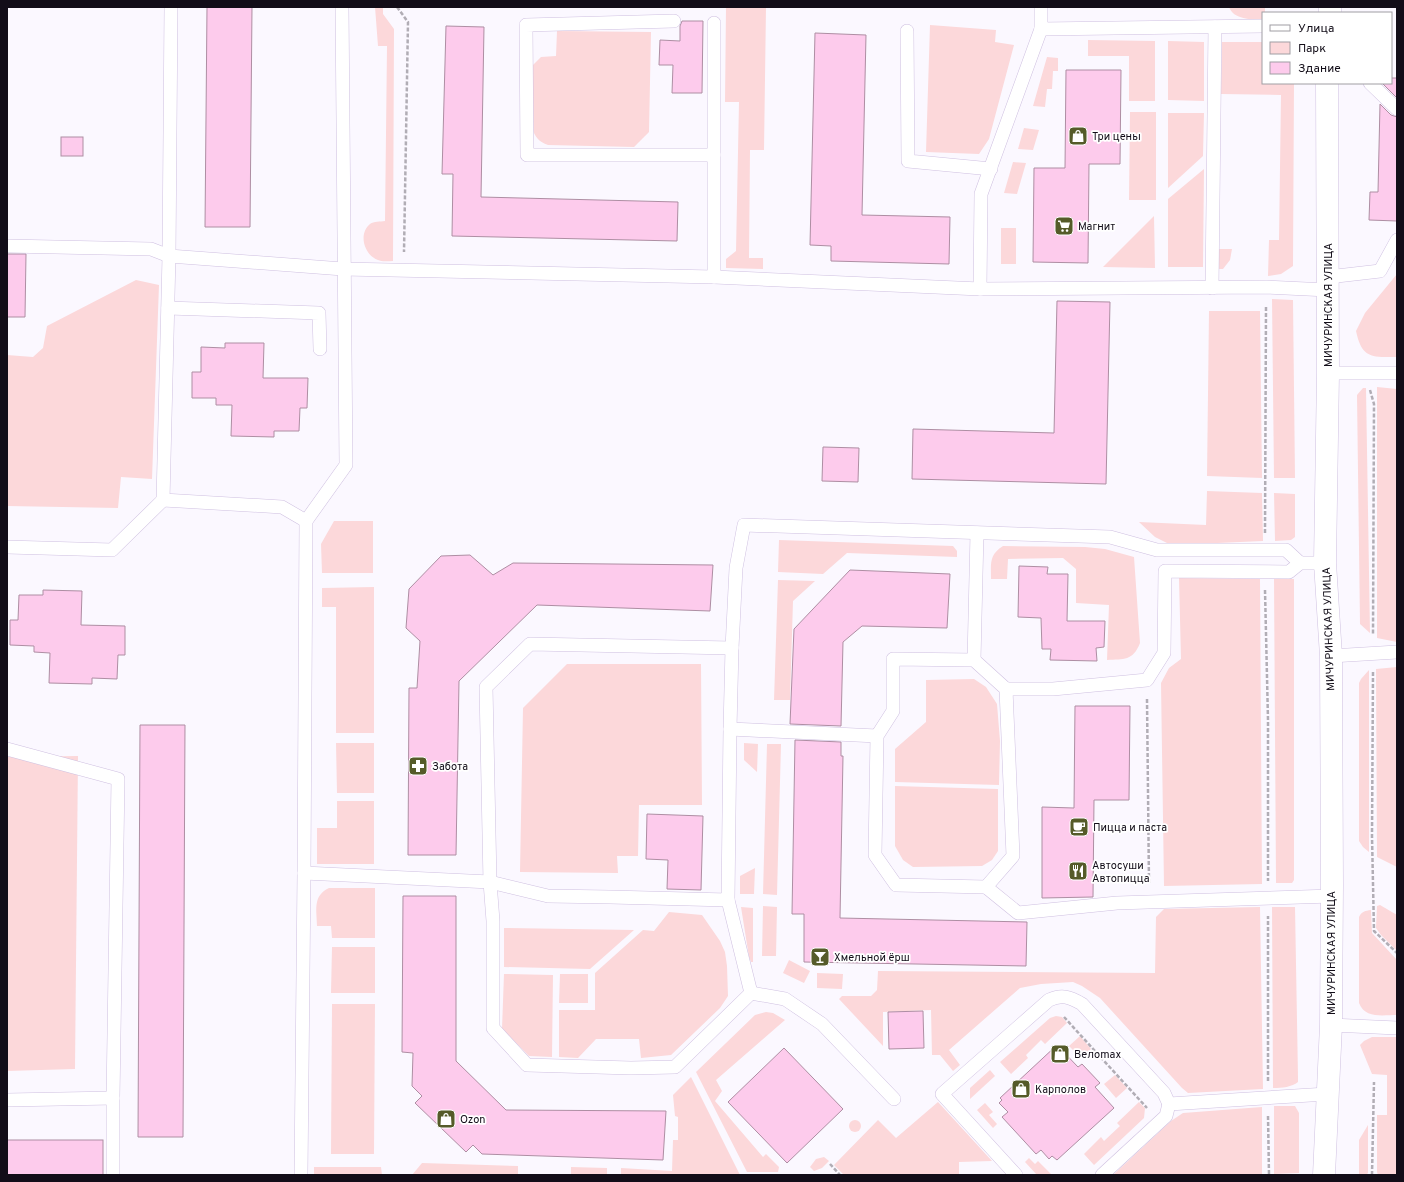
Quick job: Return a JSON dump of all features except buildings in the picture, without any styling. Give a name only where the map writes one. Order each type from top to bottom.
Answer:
[{"type":"main road","name":"МИЧУРИНСКАЯ УЛИЦА","points":[[1324,1175],[1331,1025],[1332,896],[1331,656],[1325,563],[1328,373],[1327,84]]},
{"type":"lane","points":[[7,547],[112,550],[163,500],[169,256],[171,7]]},
{"type":"lane","points":[[300,1175],[304,873],[306,521],[346,465],[343,269],[342,7]]},
{"type":"lane","points":[[980,289],[980,194],[991,169],[1041,29],[1041,7]]},
{"type":"lane","points":[[674,21],[526,25],[527,155],[714,155]]},
{"type":"lane","points":[[714,23],[714,277]]},
{"type":"lane","points":[[1041,29],[1262,26]]},
{"type":"lane","points":[[1212,288],[1215,27]]},
{"type":"lane","points":[[907,31],[908,161],[991,169]]},
{"type":"lane","points":[[1371,84],[1397,109]]},
{"type":"lane","points":[[7,246],[151,250],[169,256],[343,269],[714,277],[980,289],[1212,288],[1328,284],[1380,271],[1397,240]]},
{"type":"lane","points":[[168,308],[319,313],[320,349]]},
{"type":"lane","points":[[1328,373],[1397,373]]},
{"type":"lane","points":[[163,500],[282,507],[306,521]]},
{"type":"lane","points":[[751,993],[728,900],[732,648],[736,568],[744,525],[1110,537],[1157,550],[1286,550],[1300,563]]},
{"type":"lane","points":[[974,660],[977,533]]},
{"type":"lane","points":[[1325,563],[1300,563],[1289,572],[1165,571],[1164,653],[1147,680],[1053,689],[1006,689],[974,660],[893,659],[893,711],[876,736],[875,855],[896,885],[986,887],[1018,913],[1117,903],[1332,896]]},
{"type":"lane","points":[[732,648],[530,644],[486,687],[490,882],[493,921],[493,1028],[527,1065],[631,1068],[675,1067],[751,993]]},
{"type":"lane","points":[[1331,656],[1397,652]]},
{"type":"lane","points":[[986,887],[1013,856],[1006,689]]},
{"type":"lane","points":[[730,729],[876,736]]},
{"type":"lane","points":[[7,749],[118,779],[113,1175]]},
{"type":"lane","points":[[304,873],[490,882],[548,896],[728,900]]},
{"type":"lane","points":[[751,993],[785,1000],[822,1024],[894,1099]]},
{"type":"lane","points":[[1016,1175],[942,1094],[1049,1000],[1057,996],[1073,998],[1082,1004],[1164,1092],[1169,1104],[1166,1116],[1102,1175]]},
{"type":"lane","points":[[1331,1025],[1397,1028]]},
{"type":"lane","points":[[1169,1104],[1327,1094]]},
{"type":"lane","points":[[7,1100],[113,1098]]},
{"type":"path","points":[[397,7],[408,22],[403,270]]},
{"type":"path","points":[[1265,549],[1266,287]]},
{"type":"path","points":[[1265,572],[1268,720],[1269,1175]]},
{"type":"path","points":[[1147,680],[1150,902]]},
{"type":"path","points":[[1060,1015],[1064,1017],[1079,1033],[1147,1108],[1148,1112]]},
{"type":"path","points":[[1372,1175],[1374,1082]]},
{"type":"path","points":[[830,1164],[840,1175]]},
{"type":"green space","points":[[375,7],[383,7],[383,14],[394,29],[393,261],[378,260],[369,254],[364,244],[364,233],[366,228],[372,223],[385,221],[387,46],[378,46]]},
{"type":"green space","points":[[726,7],[766,7],[764,150],[750,150],[749,258],[763,258],[763,269],[726,268],[726,259],[736,251],[739,102],[725,102]]},
{"type":"green space","points":[[1229,7],[1265,7],[1265,12],[1262,12],[1262,20],[1239,17],[1231,11]]},
{"type":"green space","points":[[930,25],[996,30],[995,42],[1014,45],[989,139],[979,154],[926,152]]},
{"type":"green space","points":[[557,31],[651,32],[649,132],[634,147],[548,145],[536,137],[532,128],[533,65],[541,57],[556,56]]},
{"type":"green space","points":[[1088,40],[1155,41],[1155,101],[1129,101],[1129,56],[1088,56]]},
{"type":"green space","points":[[1168,41],[1204,42],[1204,101],[1168,100]]},
{"type":"green space","points":[[1222,42],[1262,42],[1262,84],[1294,84],[1293,266],[1281,274],[1268,276],[1269,240],[1279,240],[1281,95],[1221,94]]},
{"type":"green space","points":[[1047,57],[1058,58],[1058,71],[1053,71],[1052,89],[1047,89],[1045,107],[1033,106]]},
{"type":"green space","points":[[1130,112],[1156,112],[1156,200],[1129,200]]},
{"type":"green space","points":[[1168,113],[1204,113],[1203,156],[1168,188]]},
{"type":"green space","points":[[1024,128],[1039,130],[1033,150],[1018,149]]},
{"type":"green space","points":[[1013,162],[1026,163],[1017,194],[1004,193]]},
{"type":"green space","points":[[1204,169],[1203,267],[1168,267],[1168,199]]},
{"type":"green space","points":[[1154,216],[1155,268],[1103,267]]},
{"type":"green space","points":[[1001,228],[1016,228],[1016,264],[1001,264]]},
{"type":"green space","points":[[1219,249],[1232,249],[1230,260],[1223,269],[1218,269]]},
{"type":"green space","points":[[1397,274],[1397,357],[1375,356],[1365,352],[1361,347],[1356,331],[1365,313]]},
{"type":"green space","points":[[136,280],[159,285],[152,479],[121,477],[118,508],[7,506],[7,355],[33,357],[43,348],[47,326]]},
{"type":"green space","points":[[1272,299],[1293,300],[1295,478],[1274,478]]},
{"type":"green space","points":[[1209,311],[1260,311],[1262,478],[1207,476]]},
{"type":"green space","points":[[1377,387],[1397,389],[1397,642],[1377,638]]},
{"type":"green space","points":[[1363,388],[1366,388],[1370,633],[1360,624],[1357,395]]},
{"type":"green space","points":[[1207,491],[1262,493],[1263,541],[1195,544],[1167,543],[1155,537],[1139,522],[1206,525]]},
{"type":"green space","points":[[1274,493],[1295,494],[1295,537],[1291,540],[1275,541]]},
{"type":"green space","points":[[334,521],[373,521],[373,573],[322,573],[321,544]]},
{"type":"green space","points":[[779,540],[953,546],[957,551],[957,557],[847,553],[823,574],[778,572]]},
{"type":"green space","points":[[1003,546],[1085,547],[1105,549],[1134,557],[1140,643],[1134,653],[1127,658],[1107,660],[1109,605],[1076,603],[1076,569],[1063,558],[1008,559],[1007,579],[991,579],[991,564],[993,556],[998,549]]},
{"type":"green space","points":[[1179,578],[1260,579],[1262,884],[1164,886],[1161,683],[1169,668],[1181,659]]},
{"type":"green space","points":[[1274,579],[1294,579],[1294,880],[1292,883],[1276,883]]},
{"type":"green space","points":[[778,580],[815,581],[793,601],[790,700],[774,700]]},
{"type":"green space","points":[[374,587],[374,733],[336,733],[336,607],[322,607],[322,588]]},
{"type":"green space","points":[[567,664],[701,664],[702,805],[639,805],[638,856],[617,856],[618,873],[520,872],[523,708]]},
{"type":"green space","points":[[1397,667],[1397,867],[1377,857],[1376,669]]},
{"type":"green space","points":[[1369,670],[1369,852],[1359,841],[1359,683]]},
{"type":"green space","points":[[974,679],[986,687],[997,704],[1000,741],[999,785],[895,782],[895,749],[926,722],[926,680]]},
{"type":"green space","points":[[336,743],[374,743],[374,793],[337,793]]},
{"type":"green space","points":[[744,743],[758,744],[757,772],[744,760]]},
{"type":"green space","points":[[767,744],[781,744],[777,895],[763,894]]},
{"type":"green space","points":[[78,756],[75,1069],[7,1071],[7,757]]},
{"type":"green space","points":[[895,786],[998,789],[998,851],[992,860],[982,866],[913,867],[903,860],[895,846]]},
{"type":"green space","points":[[337,801],[374,801],[374,864],[317,864],[317,828],[337,828]]},
{"type":"green space","points":[[755,868],[754,894],[740,894],[740,876]]},
{"type":"green space","points":[[329,888],[375,888],[375,938],[332,938],[331,926],[317,926],[316,909],[318,900],[320,895]]},
{"type":"green space","points":[[1380,905],[1397,915],[1397,951],[1376,928],[1377,906]]},
{"type":"green space","points":[[763,906],[777,907],[776,956],[762,956]]},
{"type":"green space","points":[[741,907],[753,908],[753,962],[751,962],[749,957]]},
{"type":"green space","points":[[1260,907],[1263,1089],[1188,1093],[1100,998],[1073,982],[1041,984],[1020,988],[949,1050],[960,1065],[953,1071],[940,1055],[932,1055],[931,1010],[883,1012],[883,1046],[839,999],[842,996],[871,996],[877,990],[878,971],[1155,973],[1156,917],[1164,909]]},
{"type":"green space","points":[[1272,907],[1295,907],[1298,1077],[1298,1082],[1293,1085],[1273,1088]]},
{"type":"green space","points":[[1371,910],[1372,933],[1397,960],[1397,1015],[1370,1014],[1362,1008],[1359,1003],[1359,917],[1364,912]]},
{"type":"green space","points":[[669,912],[702,915],[720,941],[725,952],[728,996],[720,1008],[671,1055],[641,1058],[639,1039],[596,1039],[578,1058],[559,1057],[559,1010],[595,1010],[595,973],[643,930],[654,931]]},
{"type":"green space","points":[[504,928],[634,930],[590,969],[504,967]]},
{"type":"green space","points":[[332,947],[375,947],[375,993],[331,993]]},
{"type":"green space","points":[[789,960],[810,971],[804,983],[783,973]]},
{"type":"green space","points":[[817,973],[843,974],[842,989],[817,988]]},
{"type":"green space","points":[[504,974],[553,975],[552,1057],[529,1056],[502,1029]]},
{"type":"green space","points":[[560,974],[588,974],[588,1003],[559,1003]]},
{"type":"green space","points":[[332,1004],[375,1004],[374,1154],[331,1154]]},
{"type":"green space","points":[[766,1012],[773,1013],[785,1020],[716,1080],[722,1091],[715,1101],[763,1157],[766,1154],[779,1167],[778,1172],[747,1172],[696,1072],[755,1015]]},
{"type":"green space","points":[[1056,1016],[1062,1017],[1067,1023],[1045,1044],[1041,1040],[1026,1055],[1028,1058],[1011,1074],[1000,1062],[1050,1018]]},
{"type":"green space","points":[[1080,1036],[1091,1049],[1081,1058],[1069,1046]]},
{"type":"green space","points":[[1372,1037],[1397,1037],[1397,1175],[1378,1175],[1377,1172],[1377,1115],[1387,1115],[1387,1075],[1372,1074],[1360,1045]]},
{"type":"green space","points":[[990,1070],[995,1076],[970,1099],[970,1088]]},
{"type":"green space","points":[[1115,1075],[1127,1088],[1116,1098],[1104,1084]]},
{"type":"green space","points":[[691,1077],[740,1175],[621,1175],[621,1168],[672,1171],[673,1140],[678,1140],[678,1117],[675,1116],[673,1095]]},
{"type":"green space","points":[[938,1102],[992,1161],[959,1162],[959,1175],[844,1175],[834,1165],[878,1120],[896,1138]]},
{"type":"green space","points":[[1139,1102],[1145,1108],[1144,1118],[1094,1165],[1084,1154],[1101,1137],[1104,1141],[1120,1126],[1117,1123]]},
{"type":"green space","points":[[985,1103],[993,1112],[989,1115],[997,1124],[993,1128],[977,1110]]},
{"type":"green space","points":[[1274,1106],[1295,1106],[1299,1113],[1299,1173],[1274,1174]]},
{"type":"green space","points":[[1262,1107],[1262,1175],[1113,1175],[1171,1121],[1183,1113]]},
{"type":"green space","points":[[853,1120],[857,1120],[861,1126],[857,1132],[853,1132],[849,1128],[849,1124]]},
{"type":"green space","points":[[1368,1125],[1368,1173],[1366,1175],[1359,1175],[1359,1140]]},
{"type":"green space","points":[[824,1157],[829,1161],[822,1168],[814,1171],[810,1167],[816,1159]]},
{"type":"green space","points":[[1029,1158],[1035,1164],[1038,1161],[1052,1175],[1037,1175],[1025,1162]]},
{"type":"green space","points":[[422,1163],[518,1166],[518,1175],[412,1175]]},
{"type":"green space","points":[[314,1167],[381,1167],[382,1175],[314,1175]]},
{"type":"green space","points":[[571,1167],[607,1168],[607,1175],[571,1175]]},
{"type":"place","name":"Три цены","points":[[1078,136]]},
{"type":"place","name":"Магнит","points":[[1064,226]]},
{"type":"place","name":"Забота","points":[[418,766]]},
{"type":"place","name":"Пицца и паста","points":[[1079,827]]},
{"type":"place","name":"Автосуши Автопицца","points":[[1078,871]]},
{"type":"place","name":"Хмельной ёрш","points":[[820,957]]},
{"type":"place","name":"Велоmax","points":[[1060,1054]]},
{"type":"place","name":"Карполов","points":[[1021,1089]]},
{"type":"place","name":"Ozon","points":[[446,1119]]}]
